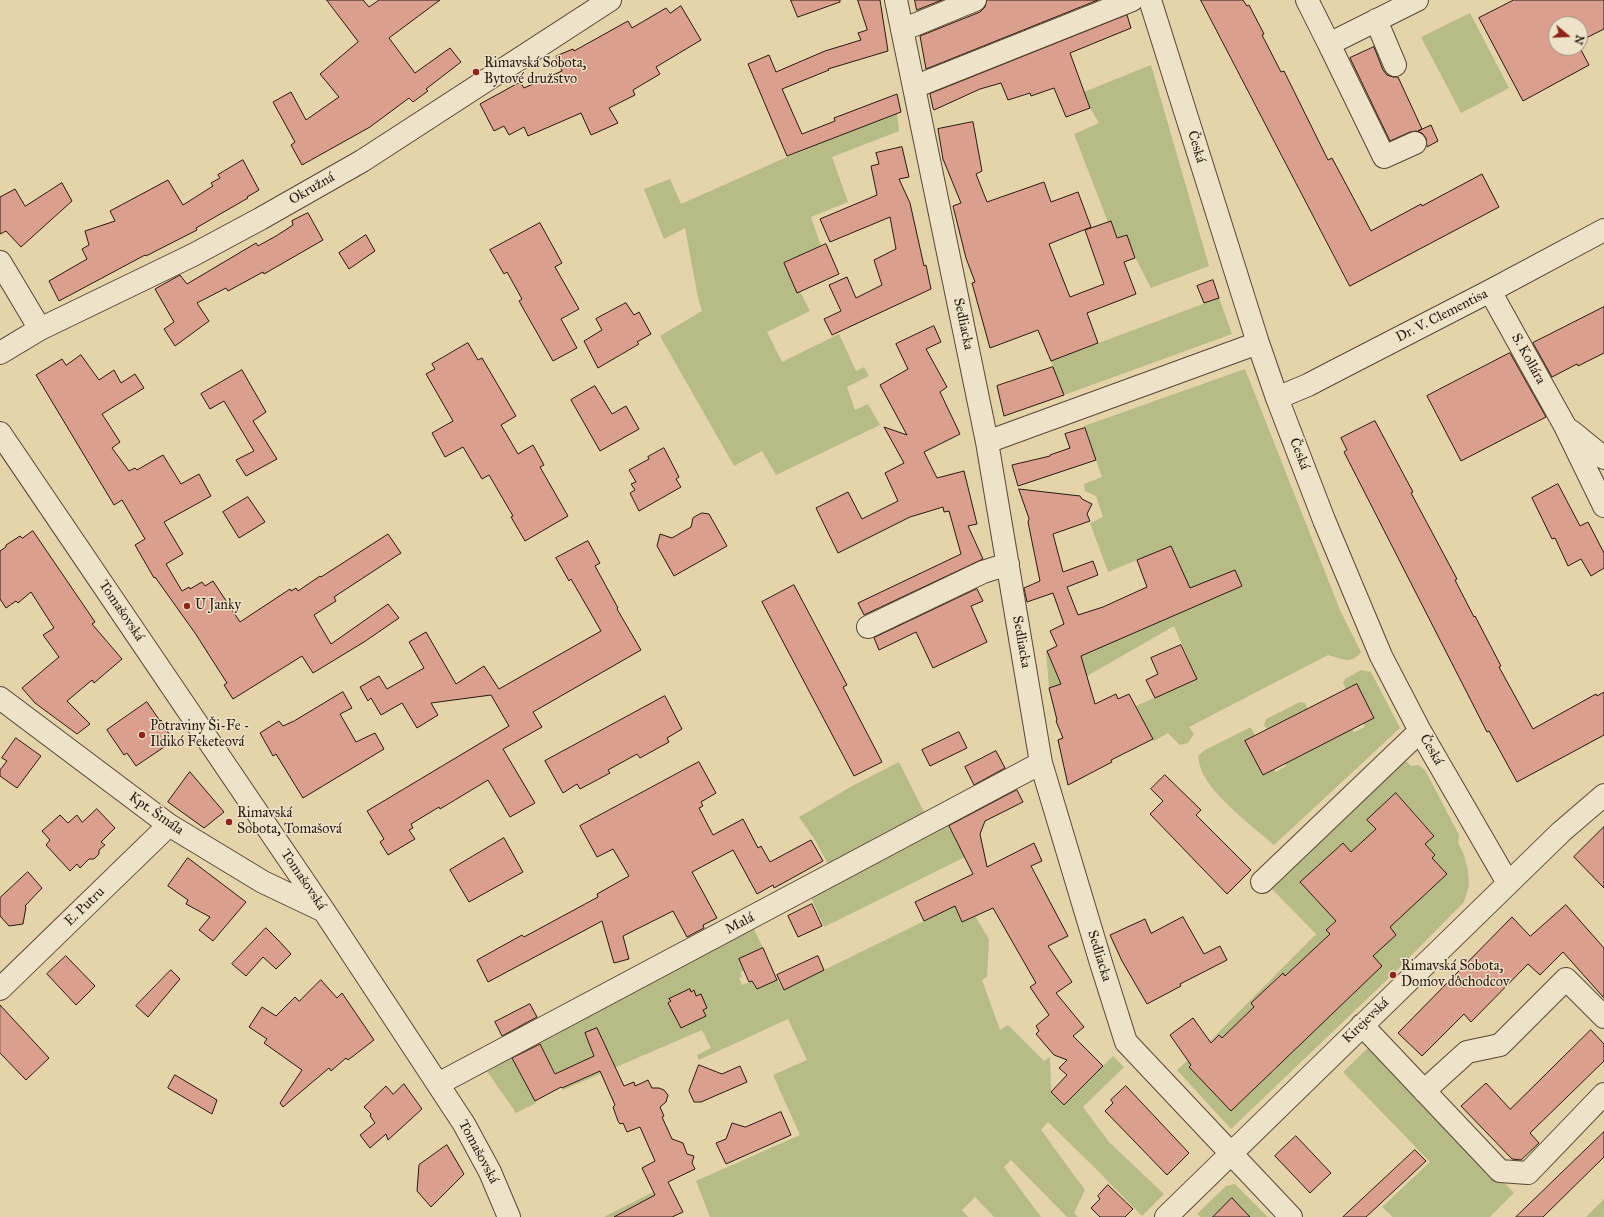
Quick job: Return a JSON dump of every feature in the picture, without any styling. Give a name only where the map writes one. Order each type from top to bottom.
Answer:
[{"type":"street","name":"Okružná","points":[[0,353],[40,329],[193,255],[362,161],[610,0]]},
{"type":"street","name":"Sedliacka","points":[[896,0],[987,442],[1041,763],[1126,1042],[1291,1217]]},
{"type":"street","points":[[902,30],[975,0]]},
{"type":"street","points":[[914,87],[1132,0]]},
{"type":"street","name":"Česká","points":[[1150,0],[1258,343],[1277,398],[1324,520],[1381,656],[1420,731],[1508,883]]},
{"type":"street","points":[[1307,0],[1384,157],[1415,143]]},
{"type":"street","points":[[1329,44],[1417,0]]},
{"type":"street","points":[[1376,20],[1395,65]]},
{"type":"street","name":"Dr. V. Clementisa","points":[[1277,398],[1308,385],[1490,292],[1604,230]]},
{"type":"street","points":[[0,262],[40,329]]},
{"type":"street","name":"S. Kollára","points":[[1490,292],[1565,426],[1604,506]]},
{"type":"street","points":[[987,442],[1258,343]]},
{"type":"street","name":"S. Kollára","points":[[1565,426],[1604,458]]},
{"type":"street","name":"Tomašovská","points":[[0,433],[324,911],[464,1124],[490,1172],[509,1217]]},
{"type":"street","points":[[868,627],[983,572],[1008,564]]},
{"type":"street","name":"Kpt. Šmála","points":[[0,698],[169,825],[263,882],[324,911]]},
{"type":"street","points":[[1262,882],[1420,731]]},
{"type":"street","name":"Malá","points":[[438,1084],[1041,763]]},
{"type":"street","name":"Kirejevská","points":[[1166,1217],[1508,883],[1561,832],[1604,795]]},
{"type":"street","name":"E. Putru","points":[[0,989],[169,825]]},
{"type":"street","points":[[1424,1091],[1467,1052],[1500,1045],[1566,979],[1604,1017]]},
{"type":"street","points":[[1362,1025],[1500,1171],[1528,1173],[1604,1094]]},
{"type":"green space","points":[[1470,13],[1509,88],[1461,113],[1421,37]]},
{"type":"green space","points":[[1151,65],[1209,266],[1151,288],[1133,253],[1117,238],[1108,222],[1074,134],[1099,123],[1090,108],[1084,92]]},
{"type":"green space","points":[[897,113],[899,131],[832,157],[848,202],[811,217],[821,246],[785,262],[810,311],[767,332],[782,362],[839,334],[856,371],[864,367],[869,376],[847,387],[855,410],[868,404],[880,425],[776,475],[762,451],[734,466],[660,336],[702,311],[698,298],[685,228],[664,239],[644,189],[670,179],[681,204],[787,157]]},
{"type":"green space","points":[[1219,298],[1232,334],[1064,395],[1051,361]]},
{"type":"green space","points":[[1245,369],[1340,610],[1361,652],[1354,659],[1350,660],[1328,655],[1189,727],[1194,734],[1188,743],[1180,745],[1168,733],[1154,741],[1136,706],[1197,679],[1174,626],[1087,676],[1049,688],[1046,651],[1189,587],[1171,546],[1108,572],[1090,523],[1103,517],[1096,496],[1085,491],[1084,484],[1102,477],[1084,426]]},
{"type":"green space","points":[[1361,670],[1371,672],[1400,728],[1274,845],[1235,812],[1209,784],[1200,767],[1198,756],[1205,750],[1251,728],[1255,735],[1246,741],[1263,775],[1274,769],[1276,772],[1286,766],[1285,763],[1352,729],[1354,732],[1365,727],[1363,723],[1374,717],[1357,684],[1346,689],[1343,683],[1345,679]]},
{"type":"green space","points":[[1300,702],[1305,703],[1308,709],[1267,729],[1264,725],[1266,719]]},
{"type":"green space","points":[[1405,760],[1411,766],[1418,765],[1425,770],[1459,835],[1458,842],[1464,855],[1468,871],[1469,886],[1464,902],[1392,975],[1231,1129],[1177,1070],[1210,1041],[1316,934],[1272,889]],"holes":[[[1397,793],[1434,835],[1425,844],[1432,858],[1447,874],[1390,927],[1396,935],[1389,941],[1367,950],[1341,1005],[1336,1010],[1241,1030],[1277,1068],[1272,1073],[1236,1036],[1252,1091],[1231,1111],[1189,1067],[1197,1059],[1195,1057],[1218,1035],[1222,1038],[1254,1007],[1251,1003],[1282,973],[1285,976],[1330,934],[1326,929],[1347,910],[1326,910],[1300,882],[1343,843],[1351,852],[1354,849],[1366,863],[1373,831],[1375,829],[1368,820]]]},
{"type":"green space","points":[[899,762],[924,812],[828,864],[815,840],[799,817],[854,785]]},
{"type":"green space","points":[[946,821],[965,857],[824,927],[810,895]]},
{"type":"green space","points":[[955,906],[962,922],[975,916],[989,939],[987,977],[982,980],[1000,1030],[1008,1025],[1044,1061],[1050,1057],[1051,1092],[1064,1105],[1113,1056],[1124,1067],[1083,1107],[1109,1142],[1164,1194],[1142,1216],[1048,1122],[1041,1130],[1085,1190],[1074,1213],[1078,1217],[1067,1217],[1011,1160],[1004,1167],[1041,1217],[994,1217],[975,1197],[962,1210],[968,1217],[710,1217],[696,1181],[800,1135],[773,1075],[807,1060],[788,1019],[699,1060],[697,1055],[711,1048],[702,1030],[563,1090],[562,1088],[614,1064],[608,1050],[556,1074],[539,1043],[752,925],[763,948],[739,959],[744,970],[740,973],[742,977],[739,978],[742,985],[752,981],[757,989],[760,984],[776,977],[783,990]]},
{"type":"green space","points":[[1371,1045],[1514,1193],[1490,1217],[1393,1217],[1382,1207],[1430,1162],[1343,1072]]},
{"type":"green space","points":[[512,1057],[536,1103],[516,1113],[487,1071]]},
{"type":"green space","points":[[669,1184],[672,1190],[626,1217],[604,1217]]},
{"type":"green space","points":[[1235,1184],[1268,1217],[1248,1217],[1236,1202],[1231,1200],[1213,1217],[1201,1217],[1197,1214],[1226,1186]]},
{"type":"green space","points":[[1604,1199],[1604,1217],[1586,1217]]},
{"type":"building","points":[[327,0],[363,0],[369,7],[379,0],[440,0],[389,38],[415,73],[450,48],[461,62],[426,89],[428,91],[413,102],[409,98],[370,127],[302,165],[291,145],[295,142],[273,102],[291,92],[306,120],[339,97],[320,74],[358,42]]},
{"type":"building","points":[[791,0],[840,0],[840,2],[798,17]]},
{"type":"building","points":[[858,0],[880,0],[888,51],[828,69],[829,70],[782,89],[802,134],[835,121],[834,118],[897,94],[901,112],[787,156],[748,64],[769,55],[776,72],[825,51],[861,40],[858,33],[867,30]]},
{"type":"building","points":[[915,0],[942,0],[917,10]]},
{"type":"building","points":[[987,0],[1098,0],[926,69],[920,36],[980,12],[985,7]]},
{"type":"building","points":[[1201,0],[1243,0],[1247,6],[1249,5],[1264,34],[1262,35],[1281,72],[1284,71],[1328,160],[1332,158],[1371,231],[1482,174],[1499,207],[1350,286]]},
{"type":"building","points":[[1514,0],[1604,0],[1604,29],[1588,37],[1588,16],[1548,16],[1548,56],[1584,56],[1589,65],[1523,101],[1479,18]]},
{"type":"building","points":[[681,6],[701,40],[656,67],[660,74],[633,90],[635,95],[609,108],[618,123],[591,135],[581,113],[528,136],[524,127],[509,135],[504,126],[494,131],[480,104],[520,82],[524,88],[562,71],[556,56],[573,49],[574,51],[628,21],[632,28],[666,8],[670,13]]},
{"type":"building","points":[[1127,15],[1131,28],[1070,53],[1090,108],[1066,117],[1054,88],[1031,96],[1030,93],[1008,100],[1001,83],[980,89],[934,110],[933,108],[930,94]]},
{"type":"building","points":[[1374,47],[1383,70],[1387,75],[1398,77],[1422,129],[1418,131],[1431,125],[1438,141],[1427,147],[1426,138],[1422,133],[1416,131],[1410,132],[1390,141],[1350,58]]},
{"type":"building","points":[[973,122],[982,171],[976,174],[987,202],[1044,182],[1051,202],[1078,192],[1091,227],[1049,244],[1070,297],[1104,284],[1085,230],[1111,221],[1117,238],[1127,235],[1135,258],[1124,262],[1136,294],[1087,313],[1098,343],[1051,361],[1038,330],[990,348],[972,283],[975,282],[966,258],[953,206],[961,203],[943,159],[938,129]]},
{"type":"building","points":[[902,147],[909,177],[899,179],[910,203],[924,266],[926,265],[931,289],[832,335],[824,319],[841,311],[829,285],[847,277],[856,298],[882,285],[874,260],[896,249],[890,217],[830,242],[820,219],[877,195],[871,166],[879,164],[876,153]]},
{"type":"building","points":[[243,160],[259,190],[196,228],[197,230],[146,256],[145,255],[59,301],[49,281],[87,259],[82,249],[89,245],[85,231],[115,221],[110,211],[168,180],[183,205],[213,186],[211,183],[220,178],[218,175]]},
{"type":"building","points":[[62,183],[72,201],[21,247],[6,231],[0,234],[0,197],[15,189],[25,206]]},
{"type":"building","points":[[308,213],[323,240],[264,274],[263,272],[228,291],[226,288],[197,303],[209,321],[175,346],[164,329],[174,322],[155,289],[180,275],[187,284],[256,243],[258,246],[276,236],[293,225],[292,221]]},
{"type":"building","points":[[540,223],[562,263],[555,267],[579,309],[561,319],[577,348],[553,361],[519,301],[522,299],[507,272],[504,274],[490,250]]},
{"type":"building","points":[[366,235],[375,251],[349,269],[339,253]]},
{"type":"building","points":[[826,244],[839,274],[797,293],[784,263]]},
{"type":"building","points":[[1213,280],[1219,298],[1204,303],[1197,286]]},
{"type":"building","points":[[626,303],[634,315],[639,312],[651,334],[637,342],[639,344],[598,368],[584,341],[602,330],[596,319]]},
{"type":"building","points":[[1604,307],[1604,353],[1578,366],[1577,364],[1552,377],[1533,343]]},
{"type":"building","points":[[934,326],[941,342],[926,349],[947,387],[940,392],[960,434],[924,452],[937,478],[964,471],[977,524],[968,526],[983,559],[864,615],[858,603],[961,554],[949,511],[944,512],[943,507],[910,517],[838,553],[816,508],[848,492],[862,519],[898,501],[885,473],[904,463],[884,427],[907,435],[880,385],[908,369],[896,344]]},
{"type":"building","points":[[468,343],[478,360],[482,358],[516,416],[501,425],[518,454],[533,445],[544,465],[540,467],[568,516],[525,541],[511,517],[513,516],[489,475],[482,479],[463,447],[445,457],[432,433],[453,421],[426,374],[435,369],[432,364]]},
{"type":"building","points":[[1510,353],[1546,417],[1461,461],[1427,396]]},
{"type":"building","points":[[81,355],[99,380],[114,370],[121,383],[135,374],[144,388],[102,414],[120,442],[112,448],[129,471],[135,468],[137,470],[163,455],[181,484],[199,474],[211,496],[164,522],[183,554],[166,564],[182,591],[189,587],[190,589],[202,582],[205,586],[213,581],[240,622],[290,589],[291,591],[296,588],[298,591],[388,534],[401,553],[334,597],[336,601],[314,615],[331,644],[388,604],[399,618],[364,642],[313,673],[302,656],[233,699],[224,685],[227,683],[195,633],[155,577],[154,578],[135,545],[145,539],[122,500],[114,505],[36,375],[62,359],[66,365]]},
{"type":"building","points":[[1053,367],[1064,395],[1004,416],[997,386]]},
{"type":"building","points":[[242,370],[266,412],[253,421],[277,459],[246,476],[236,460],[254,451],[224,401],[210,409],[201,394]]},
{"type":"building","points":[[595,386],[612,414],[626,406],[639,429],[600,451],[571,400]]},
{"type":"building","points":[[1375,421],[1413,492],[1411,493],[1457,579],[1455,580],[1474,617],[1475,616],[1501,666],[1499,667],[1533,729],[1596,694],[1597,696],[1604,692],[1604,735],[1517,782],[1489,731],[1487,732],[1344,452],[1347,450],[1341,438]]},
{"type":"building","points":[[1085,428],[1096,460],[1018,486],[1012,465],[1050,456],[1070,448],[1065,434]]},
{"type":"building","points":[[664,448],[679,477],[676,479],[681,487],[639,511],[630,493],[635,490],[631,484],[636,482],[629,470],[649,459],[648,457]]},
{"type":"building","points":[[1558,484],[1580,526],[1588,522],[1604,553],[1604,568],[1591,576],[1581,559],[1568,566],[1555,538],[1552,539],[1532,498]]},
{"type":"building","points":[[1019,489],[1080,496],[1082,499],[1092,504],[1087,514],[1090,521],[1053,534],[1063,572],[1093,561],[1098,575],[1067,587],[1078,615],[1103,607],[1147,587],[1137,560],[1171,546],[1190,588],[1235,570],[1242,586],[1081,656],[1095,704],[1116,694],[1118,699],[1129,694],[1153,739],[1111,760],[1112,762],[1068,785],[1058,740],[1063,738],[1056,721],[1049,688],[1061,684],[1047,651],[1057,646],[1050,631],[1064,624],[1053,593],[1027,602],[1024,588],[1040,581],[1028,522],[1029,519]]},
{"type":"building","points":[[248,497],[265,522],[239,538],[223,512]]},
{"type":"building","points":[[702,513],[709,514],[727,546],[674,576],[657,546],[660,534],[672,538],[691,527],[693,518]]},
{"type":"building","points":[[33,531],[95,622],[92,624],[122,659],[94,683],[92,680],[67,701],[90,724],[77,734],[35,703],[22,688],[59,657],[43,635],[54,628],[31,592],[18,603],[16,601],[6,608],[0,599],[0,551],[20,536],[22,538]]},
{"type":"building","points":[[588,541],[600,563],[595,566],[618,608],[617,609],[641,650],[533,712],[542,727],[503,749],[535,803],[510,817],[488,780],[440,809],[439,807],[411,824],[413,828],[409,830],[415,839],[388,855],[380,842],[384,839],[367,811],[509,726],[491,695],[431,703],[438,715],[417,728],[402,703],[381,715],[371,698],[368,701],[360,687],[379,676],[387,689],[424,668],[409,642],[426,632],[456,684],[484,666],[499,689],[601,631],[571,579],[569,581],[556,558]]},
{"type":"building","points":[[794,585],[847,685],[843,687],[882,762],[854,776],[762,602]]},
{"type":"building","points":[[977,589],[983,601],[971,606],[987,642],[933,668],[916,632],[879,650],[874,638]]},
{"type":"building","points":[[1181,645],[1197,679],[1155,698],[1146,680],[1158,674],[1151,658]]},
{"type":"building","points":[[1357,684],[1374,718],[1263,775],[1245,741]]},
{"type":"building","points":[[343,692],[352,708],[340,714],[356,742],[375,733],[384,749],[303,798],[276,754],[273,756],[260,733],[279,721],[283,726],[294,721]]},
{"type":"building","points":[[665,696],[682,729],[667,738],[669,742],[640,758],[637,754],[608,770],[610,773],[580,789],[577,784],[563,793],[545,761]]},
{"type":"building","points":[[147,702],[160,721],[161,720],[173,741],[136,766],[127,753],[124,755],[107,730]]},
{"type":"building","points":[[959,732],[967,748],[930,766],[922,750]]},
{"type":"building","points":[[16,738],[41,756],[17,788],[0,776],[0,770],[7,761],[2,758]]},
{"type":"building","points":[[996,751],[1005,768],[974,785],[965,767]]},
{"type":"building","points":[[699,762],[716,793],[701,802],[703,806],[699,808],[713,835],[743,819],[758,848],[761,846],[770,862],[811,840],[823,861],[774,888],[773,885],[757,894],[733,850],[692,872],[717,918],[703,925],[704,928],[687,937],[673,911],[623,936],[629,959],[614,963],[602,921],[488,982],[477,960],[522,935],[524,937],[598,897],[597,894],[629,876],[613,849],[597,857],[580,826]]},
{"type":"building","points":[[190,772],[224,812],[204,828],[168,802]]},
{"type":"building","points":[[1165,775],[1201,810],[1196,815],[1251,870],[1227,894],[1150,814],[1163,801],[1151,789]]},
{"type":"building","points":[[1017,790],[1023,802],[985,821],[980,834],[987,867],[1034,843],[1042,861],[1031,866],[1068,936],[1048,946],[1072,982],[1056,993],[1084,1027],[1073,1036],[1103,1066],[1064,1105],[1051,1092],[1067,1075],[1059,1068],[1067,1060],[1054,1055],[1036,1034],[1039,1031],[1036,1026],[1049,1015],[1030,987],[1036,983],[993,908],[962,922],[955,906],[924,921],[915,902],[973,874],[949,826]]},
{"type":"building","points":[[1396,793],[1434,836],[1425,844],[1435,855],[1432,858],[1447,874],[1390,927],[1396,935],[1373,956],[1382,966],[1231,1111],[1189,1067],[1191,1065],[1170,1035],[1193,1018],[1211,1043],[1219,1035],[1222,1038],[1254,1007],[1251,1003],[1283,973],[1285,976],[1330,934],[1326,930],[1336,921],[1300,882],[1343,843],[1351,852],[1376,829],[1367,820]]},
{"type":"building","points":[[97,809],[115,828],[101,842],[105,845],[99,850],[99,854],[94,859],[89,859],[80,868],[77,864],[70,871],[46,845],[50,840],[42,831],[60,815],[68,823],[77,815],[82,822]]},
{"type":"building","points":[[1604,827],[1604,888],[1574,857]]},
{"type":"building","points":[[504,838],[523,872],[469,902],[450,870]]},
{"type":"building","points":[[188,858],[246,902],[213,941],[199,930],[210,917],[186,904],[188,900],[168,886]]},
{"type":"building","points":[[28,872],[42,888],[25,906],[23,924],[9,926],[0,916],[0,898]]},
{"type":"building","points":[[812,904],[822,926],[798,937],[788,916]]},
{"type":"building","points":[[1566,905],[1604,948],[1604,998],[1563,952],[1540,975],[1528,964],[1471,1022],[1464,1014],[1422,1056],[1398,1033],[1512,917],[1530,936]]},
{"type":"building","points":[[1183,917],[1204,954],[1220,946],[1227,960],[1180,984],[1181,986],[1147,1004],[1122,961],[1110,935],[1145,919],[1151,933]]},
{"type":"building","points":[[266,928],[291,954],[276,969],[263,957],[246,976],[232,964]]},
{"type":"building","points":[[763,948],[777,980],[757,989],[752,981],[749,982],[739,959]]},
{"type":"building","points":[[66,956],[95,986],[76,1005],[47,974]]},
{"type":"building","points":[[818,956],[824,970],[784,990],[777,975]]},
{"type":"building","points":[[171,970],[180,979],[148,1017],[136,1006]]},
{"type":"building","points":[[321,980],[337,998],[342,993],[374,1040],[348,1060],[346,1058],[331,1071],[329,1068],[283,1107],[280,1103],[302,1070],[264,1043],[267,1039],[249,1027],[262,1007],[276,1016],[295,997],[299,1001]]},
{"type":"building","points":[[690,989],[691,992],[694,990],[696,996],[701,994],[707,1008],[703,1010],[706,1016],[681,1028],[668,1003],[671,1001],[669,999]]},
{"type":"building","points":[[530,1004],[537,1017],[502,1036],[495,1022]]},
{"type":"building","points":[[0,1005],[49,1058],[26,1080],[0,1053]]},
{"type":"building","points":[[597,1028],[624,1086],[634,1082],[635,1086],[648,1080],[652,1088],[664,1090],[668,1095],[666,1102],[660,1107],[664,1116],[662,1117],[672,1139],[683,1143],[687,1154],[694,1156],[692,1163],[695,1169],[668,1182],[683,1212],[672,1217],[614,1217],[655,1195],[642,1168],[655,1161],[640,1127],[627,1132],[623,1123],[620,1124],[618,1121],[613,1107],[615,1105],[600,1071],[562,1088],[561,1087],[535,1101],[512,1058],[540,1044],[555,1074],[594,1056],[585,1033]]},
{"type":"building","points":[[1591,1030],[1604,1044],[1604,1061],[1530,1133],[1539,1143],[1521,1160],[1512,1159],[1461,1106],[1486,1083],[1510,1109]]},
{"type":"building","points":[[699,1065],[722,1074],[740,1066],[747,1082],[701,1102],[694,1102],[689,1091]]},
{"type":"building","points":[[175,1075],[217,1100],[212,1114],[168,1088]]},
{"type":"building","points":[[404,1084],[422,1109],[388,1140],[386,1134],[370,1148],[360,1135],[375,1123],[370,1116],[371,1114],[364,1107],[386,1086],[393,1094]]},
{"type":"building","points":[[1126,1086],[1189,1153],[1167,1175],[1105,1111],[1113,1103],[1111,1100]]},
{"type":"building","points":[[781,1112],[791,1135],[726,1164],[716,1143],[726,1139],[732,1123],[745,1127]]},
{"type":"building","points":[[1604,1132],[1604,1157],[1543,1217],[1516,1217]]},
{"type":"building","points":[[1296,1136],[1331,1173],[1310,1193],[1275,1156]]},
{"type":"building","points":[[447,1145],[464,1174],[431,1207],[417,1191],[419,1165]]},
{"type":"building","points":[[1415,1150],[1426,1161],[1366,1217],[1343,1217]]},
{"type":"building","points":[[1108,1185],[1133,1209],[1125,1217],[1100,1217],[1091,1208],[1100,1199],[1098,1196]]},
{"type":"building","points":[[1232,1198],[1250,1217],[1213,1217]]},
{"type":"place","name":"Rimavská Sobota, Bytové družstvo","points":[[476,72]]},
{"type":"place","name":"U Janky","points":[[187,606]]},
{"type":"place","name":"Potraviny Ši-Fe - Ildikó Feketeová","points":[[142,735]]},
{"type":"place","name":"Rimavská Sobota, Tomašová","points":[[229,822]]},
{"type":"place","name":"Rimavská Sobota, Domov dôchodcov","points":[[1393,975]]}]
